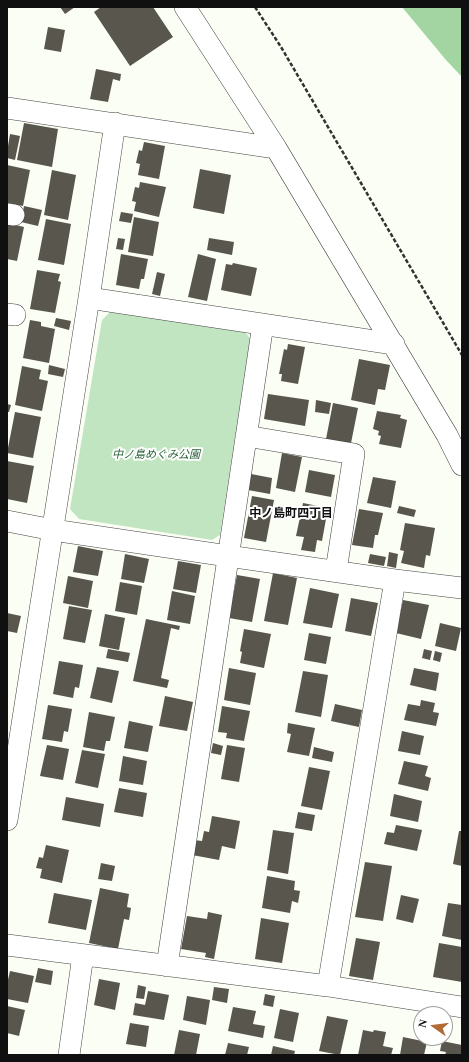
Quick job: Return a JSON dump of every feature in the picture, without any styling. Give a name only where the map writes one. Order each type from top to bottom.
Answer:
[{"type":"street","points":[[185,7],[276,148],[447,434],[462,465]]},
{"type":"street","points":[[7,108],[276,148]]},
{"type":"street","points":[[7,820],[115,123]]},
{"type":"street","points":[[89,298],[394,344]]},
{"type":"street","points":[[167,966],[263,324]]},
{"type":"street","points":[[246,436],[354,454],[336,571]]},
{"type":"street","points":[[7,522],[228,556],[462,588]]},
{"type":"street","points":[[328,986],[395,580]]},
{"type":"street","points":[[7,945],[328,986],[462,1007]]},
{"type":"street","points":[[69,1055],[83,955]]},
{"type":"path","points":[[255,7],[281,46],[462,356]]},
{"type":"green space","points":[[402,7],[462,7],[462,77],[446,60]]},
{"type":"green space","name":"中ノ島めぐみ公園","points":[[111,311],[244,331],[250,338],[220,535],[212,540],[79,519],[70,509],[102,320]]},
{"type":"building","points":[[60,7],[75,7],[65,14]]},
{"type":"building","points":[[101,7],[153,7],[173,37],[130,66],[94,12]]},
{"type":"building","points":[[48,27],[65,30],[61,52],[44,49]]},
{"type":"building","points":[[96,69],[121,74],[120,81],[113,79],[108,102],[90,99]]},
{"type":"building","points":[[24,123],[58,129],[52,167],[17,160]]},
{"type":"building","points":[[10,134],[20,136],[15,160],[7,158]]},
{"type":"building","points":[[144,142],[165,146],[159,179],[138,175],[140,164],[136,163],[139,150],[142,151]]},
{"type":"building","points":[[7,165],[30,170],[23,206],[7,203]]},
{"type":"building","points":[[200,169],[231,175],[224,214],[193,208]]},
{"type":"building","points":[[52,170],[76,175],[68,220],[44,215]]},
{"type":"building","points":[[140,182],[166,187],[159,217],[134,211],[136,202],[132,201],[135,187],[139,188]]},
{"type":"building","points":[[24,206],[42,210],[38,226],[21,222]]},
{"type":"building","points":[[121,212],[133,214],[131,223],[119,221]]},
{"type":"building","points":[[134,217],[159,222],[153,256],[128,252]]},
{"type":"building","points":[[46,219],[71,224],[64,265],[38,260]]},
{"type":"building","points":[[7,223],[24,227],[17,261],[7,259]]},
{"type":"building","points":[[118,238],[125,239],[123,250],[116,249]]},
{"type":"building","points":[[209,238],[234,242],[232,255],[207,250]]},
{"type":"building","points":[[121,254],[148,259],[144,279],[141,279],[139,289],[116,285]]},
{"type":"building","points":[[198,254],[216,259],[207,301],[188,297]]},
{"type":"building","points":[[233,263],[257,268],[251,296],[221,290],[226,264],[232,265]]},
{"type":"building","points":[[37,270],[60,274],[58,281],[61,282],[55,313],[30,309]]},
{"type":"building","points":[[157,272],[165,274],[160,296],[152,294]]},
{"type":"building","points":[[56,318],[71,321],[69,330],[54,326]]},
{"type":"building","points":[[30,320],[41,322],[41,326],[55,329],[49,363],[23,358]]},
{"type":"building","points":[[288,344],[305,347],[298,384],[281,381],[282,374],[279,374],[284,349],[287,350]]},
{"type":"building","points":[[359,359],[390,365],[385,390],[378,389],[375,405],[351,400]]},
{"type":"building","points":[[49,365],[65,369],[63,377],[48,374]]},
{"type":"building","points":[[22,366],[41,370],[39,379],[48,381],[42,411],[15,405]]},
{"type":"building","points":[[268,394],[309,400],[305,426],[264,419]]},
{"type":"building","points":[[316,400],[331,403],[329,414],[315,412]]},
{"type":"building","points":[[333,403],[358,408],[351,443],[326,439]]},
{"type":"building","points":[[7,404],[11,405],[9,412],[7,412]]},
{"type":"building","points":[[377,411],[401,415],[400,418],[407,420],[401,448],[379,444],[381,436],[378,435],[379,431],[373,429]]},
{"type":"building","points":[[15,412],[41,417],[33,458],[7,453]]},
{"type":"building","points":[[282,453],[302,457],[295,492],[276,488]]},
{"type":"building","points":[[7,461],[34,466],[27,503],[7,499]]},
{"type":"building","points":[[309,470],[335,475],[331,497],[305,492]]},
{"type":"building","points":[[251,474],[272,478],[270,494],[248,490]]},
{"type":"building","points":[[373,477],[396,481],[391,508],[367,503]]},
{"type":"building","points":[[252,496],[274,500],[266,542],[244,538]]},
{"type":"building","points":[[303,503],[328,508],[322,541],[317,540],[315,552],[301,550],[304,537],[296,536]]},
{"type":"building","points":[[399,506],[416,510],[414,517],[397,513]]},
{"type":"building","points":[[359,509],[383,513],[378,535],[375,535],[373,548],[352,545]]},
{"type":"building","points":[[405,523],[435,528],[430,556],[426,555],[424,568],[401,563],[404,551],[400,550]]},
{"type":"building","points":[[78,546],[103,551],[98,576],[73,572]]},
{"type":"building","points":[[389,552],[398,554],[396,568],[387,566]]},
{"type":"building","points":[[125,554],[149,559],[144,583],[121,579]]},
{"type":"building","points":[[370,554],[386,557],[384,566],[368,563]]},
{"type":"building","points":[[178,561],[201,565],[196,593],[173,589]]},
{"type":"building","points":[[273,573],[297,578],[288,625],[264,621]]},
{"type":"building","points":[[237,575],[260,579],[252,622],[229,618]]},
{"type":"building","points":[[68,576],[93,581],[88,608],[63,603]]},
{"type":"building","points":[[120,582],[142,586],[137,615],[115,611]]},
{"type":"building","points":[[310,588],[339,594],[332,628],[303,623]]},
{"type":"building","points":[[172,591],[195,596],[190,624],[167,620]]},
{"type":"building","points":[[351,598],[378,603],[371,636],[345,631]]},
{"type":"building","points":[[403,600],[429,605],[421,639],[396,633]]},
{"type":"building","points":[[69,606],[92,610],[85,643],[63,639]]},
{"type":"building","points":[[7,613],[21,616],[17,633],[7,631]]},
{"type":"building","points":[[105,614],[125,618],[119,650],[99,646]]},
{"type":"building","points":[[146,619],[180,626],[179,630],[171,628],[161,678],[169,680],[167,688],[133,681]]},
{"type":"building","points":[[440,623],[461,628],[456,651],[435,646]]},
{"type":"building","points":[[244,629],[271,634],[264,668],[240,663],[242,652],[240,651]]},
{"type":"building","points":[[309,633],[331,637],[326,664],[304,660]]},
{"type":"building","points":[[108,649],[130,653],[128,662],[106,658]]},
{"type":"building","points":[[424,649],[432,651],[430,660],[422,658]]},
{"type":"building","points":[[435,651],[442,653],[440,662],[433,660]]},
{"type":"building","points":[[59,661],[83,665],[79,688],[75,687],[73,698],[53,694]]},
{"type":"building","points":[[97,667],[119,671],[112,703],[90,698]]},
{"type":"building","points":[[229,668],[256,673],[250,705],[224,700]]},
{"type":"building","points":[[414,668],[439,673],[436,691],[410,685]]},
{"type":"building","points":[[303,671],[328,675],[321,717],[295,712]]},
{"type":"building","points":[[165,696],[193,702],[187,731],[159,726]]},
{"type":"building","points":[[421,700],[435,703],[433,712],[439,713],[436,726],[404,720],[408,704],[420,706]]},
{"type":"building","points":[[335,704],[362,710],[359,727],[331,721]]},
{"type":"building","points":[[48,705],[72,709],[68,732],[64,731],[62,742],[42,739]]},
{"type":"building","points":[[222,706],[250,711],[244,741],[226,738],[227,733],[218,732]]},
{"type":"building","points":[[89,712],[115,717],[110,741],[106,741],[104,751],[83,747]]},
{"type":"building","points":[[129,721],[153,726],[148,752],[124,748]]},
{"type":"building","points":[[288,723],[315,728],[309,756],[287,752],[291,734],[287,733]]},
{"type":"building","points":[[402,731],[424,736],[420,755],[398,751]]},
{"type":"building","points":[[213,743],[223,746],[221,755],[211,753]]},
{"type":"building","points":[[47,745],[69,749],[63,780],[40,776]]},
{"type":"building","points":[[227,745],[245,748],[239,782],[221,779]]},
{"type":"building","points":[[314,747],[334,752],[332,762],[312,758]]},
{"type":"building","points":[[82,750],[105,754],[98,788],[75,783]]},
{"type":"building","points":[[123,756],[147,761],[143,785],[119,781]]},
{"type":"building","points":[[404,761],[428,766],[425,776],[431,778],[428,791],[398,784]]},
{"type":"building","points":[[309,767],[330,771],[322,810],[301,806]]},
{"type":"building","points":[[119,788],[147,793],[143,817],[114,812]]},
{"type":"building","points":[[394,794],[422,801],[418,822],[390,816]]},
{"type":"building","points":[[66,797],[104,804],[100,827],[62,820]]},
{"type":"building","points":[[298,812],[315,815],[312,831],[295,828]]},
{"type":"building","points":[[212,816],[240,821],[235,849],[222,846],[219,860],[192,855],[194,840],[202,841],[204,831],[209,832]]},
{"type":"building","points":[[396,825],[422,830],[417,851],[384,844],[387,832],[394,833]]},
{"type":"building","points":[[273,830],[294,833],[288,874],[267,870]]},
{"type":"building","points":[[459,831],[462,831],[462,866],[453,864]]},
{"type":"building","points":[[46,845],[69,850],[62,883],[40,878],[42,869],[36,868],[39,857],[43,858]]},
{"type":"building","points":[[365,862],[392,866],[383,921],[355,917]]},
{"type":"building","points":[[101,863],[115,866],[112,881],[98,879]]},
{"type":"building","points":[[267,876],[295,881],[294,890],[300,891],[298,903],[292,901],[290,913],[262,908]]},
{"type":"building","points":[[100,888],[129,894],[127,907],[131,908],[129,920],[124,919],[118,949],[89,943]]},
{"type":"building","points":[[54,893],[92,900],[86,930],[48,923]]},
{"type":"building","points":[[401,895],[419,899],[413,923],[396,919]]},
{"type":"building","points":[[448,903],[462,905],[462,940],[442,936]]},
{"type":"building","points":[[208,912],[222,915],[214,959],[205,957],[206,953],[181,949],[187,916],[207,919]]},
{"type":"building","points":[[261,918],[289,923],[282,963],[255,959]]},
{"type":"building","points":[[356,938],[380,942],[373,980],[349,976]]},
{"type":"building","points":[[439,943],[462,947],[462,982],[433,977]]},
{"type":"building","points":[[38,968],[53,971],[51,985],[35,982]]},
{"type":"building","points":[[10,971],[34,976],[28,1003],[7,999],[7,984]]},
{"type":"building","points":[[99,979],[120,983],[115,1010],[94,1005]]},
{"type":"building","points":[[138,985],[146,987],[144,999],[136,998]]},
{"type":"building","points":[[214,987],[229,989],[227,1003],[212,1000]]},
{"type":"building","points":[[148,991],[169,995],[164,1020],[133,1015],[135,1003],[145,1005]]},
{"type":"building","points":[[265,994],[275,996],[273,1007],[263,1005]]},
{"type":"building","points":[[187,996],[210,1000],[206,1025],[183,1020]]},
{"type":"building","points":[[7,1006],[25,1010],[19,1036],[7,1033]]},
{"type":"building","points":[[233,1007],[256,1011],[253,1024],[265,1026],[263,1038],[228,1031]]},
{"type":"building","points":[[280,1009],[299,1013],[293,1042],[274,1038]]},
{"type":"building","points":[[327,1016],[348,1020],[340,1055],[319,1051]]},
{"type":"building","points":[[130,1023],[149,1026],[146,1047],[126,1044]]},
{"type":"building","points":[[179,1030],[200,1034],[196,1055],[174,1055]]},
{"type":"building","points":[[363,1030],[386,1032],[383,1046],[393,1048],[391,1055],[358,1055]]},
{"type":"building","points":[[403,1037],[413,1039],[413,1046],[426,1046],[424,1055],[400,1055]]},
{"type":"building","points":[[228,1043],[249,1047],[247,1055],[225,1055]]},
{"type":"building","points":[[453,1043],[462,1045],[462,1055],[445,1055],[446,1052],[440,1051],[441,1046],[453,1046]]},
{"type":"building","points":[[273,1046],[295,1051],[294,1055],[271,1055]]},
{"type":"district","name":"中ノ島町四丁目","points":[[291,512]]}]
